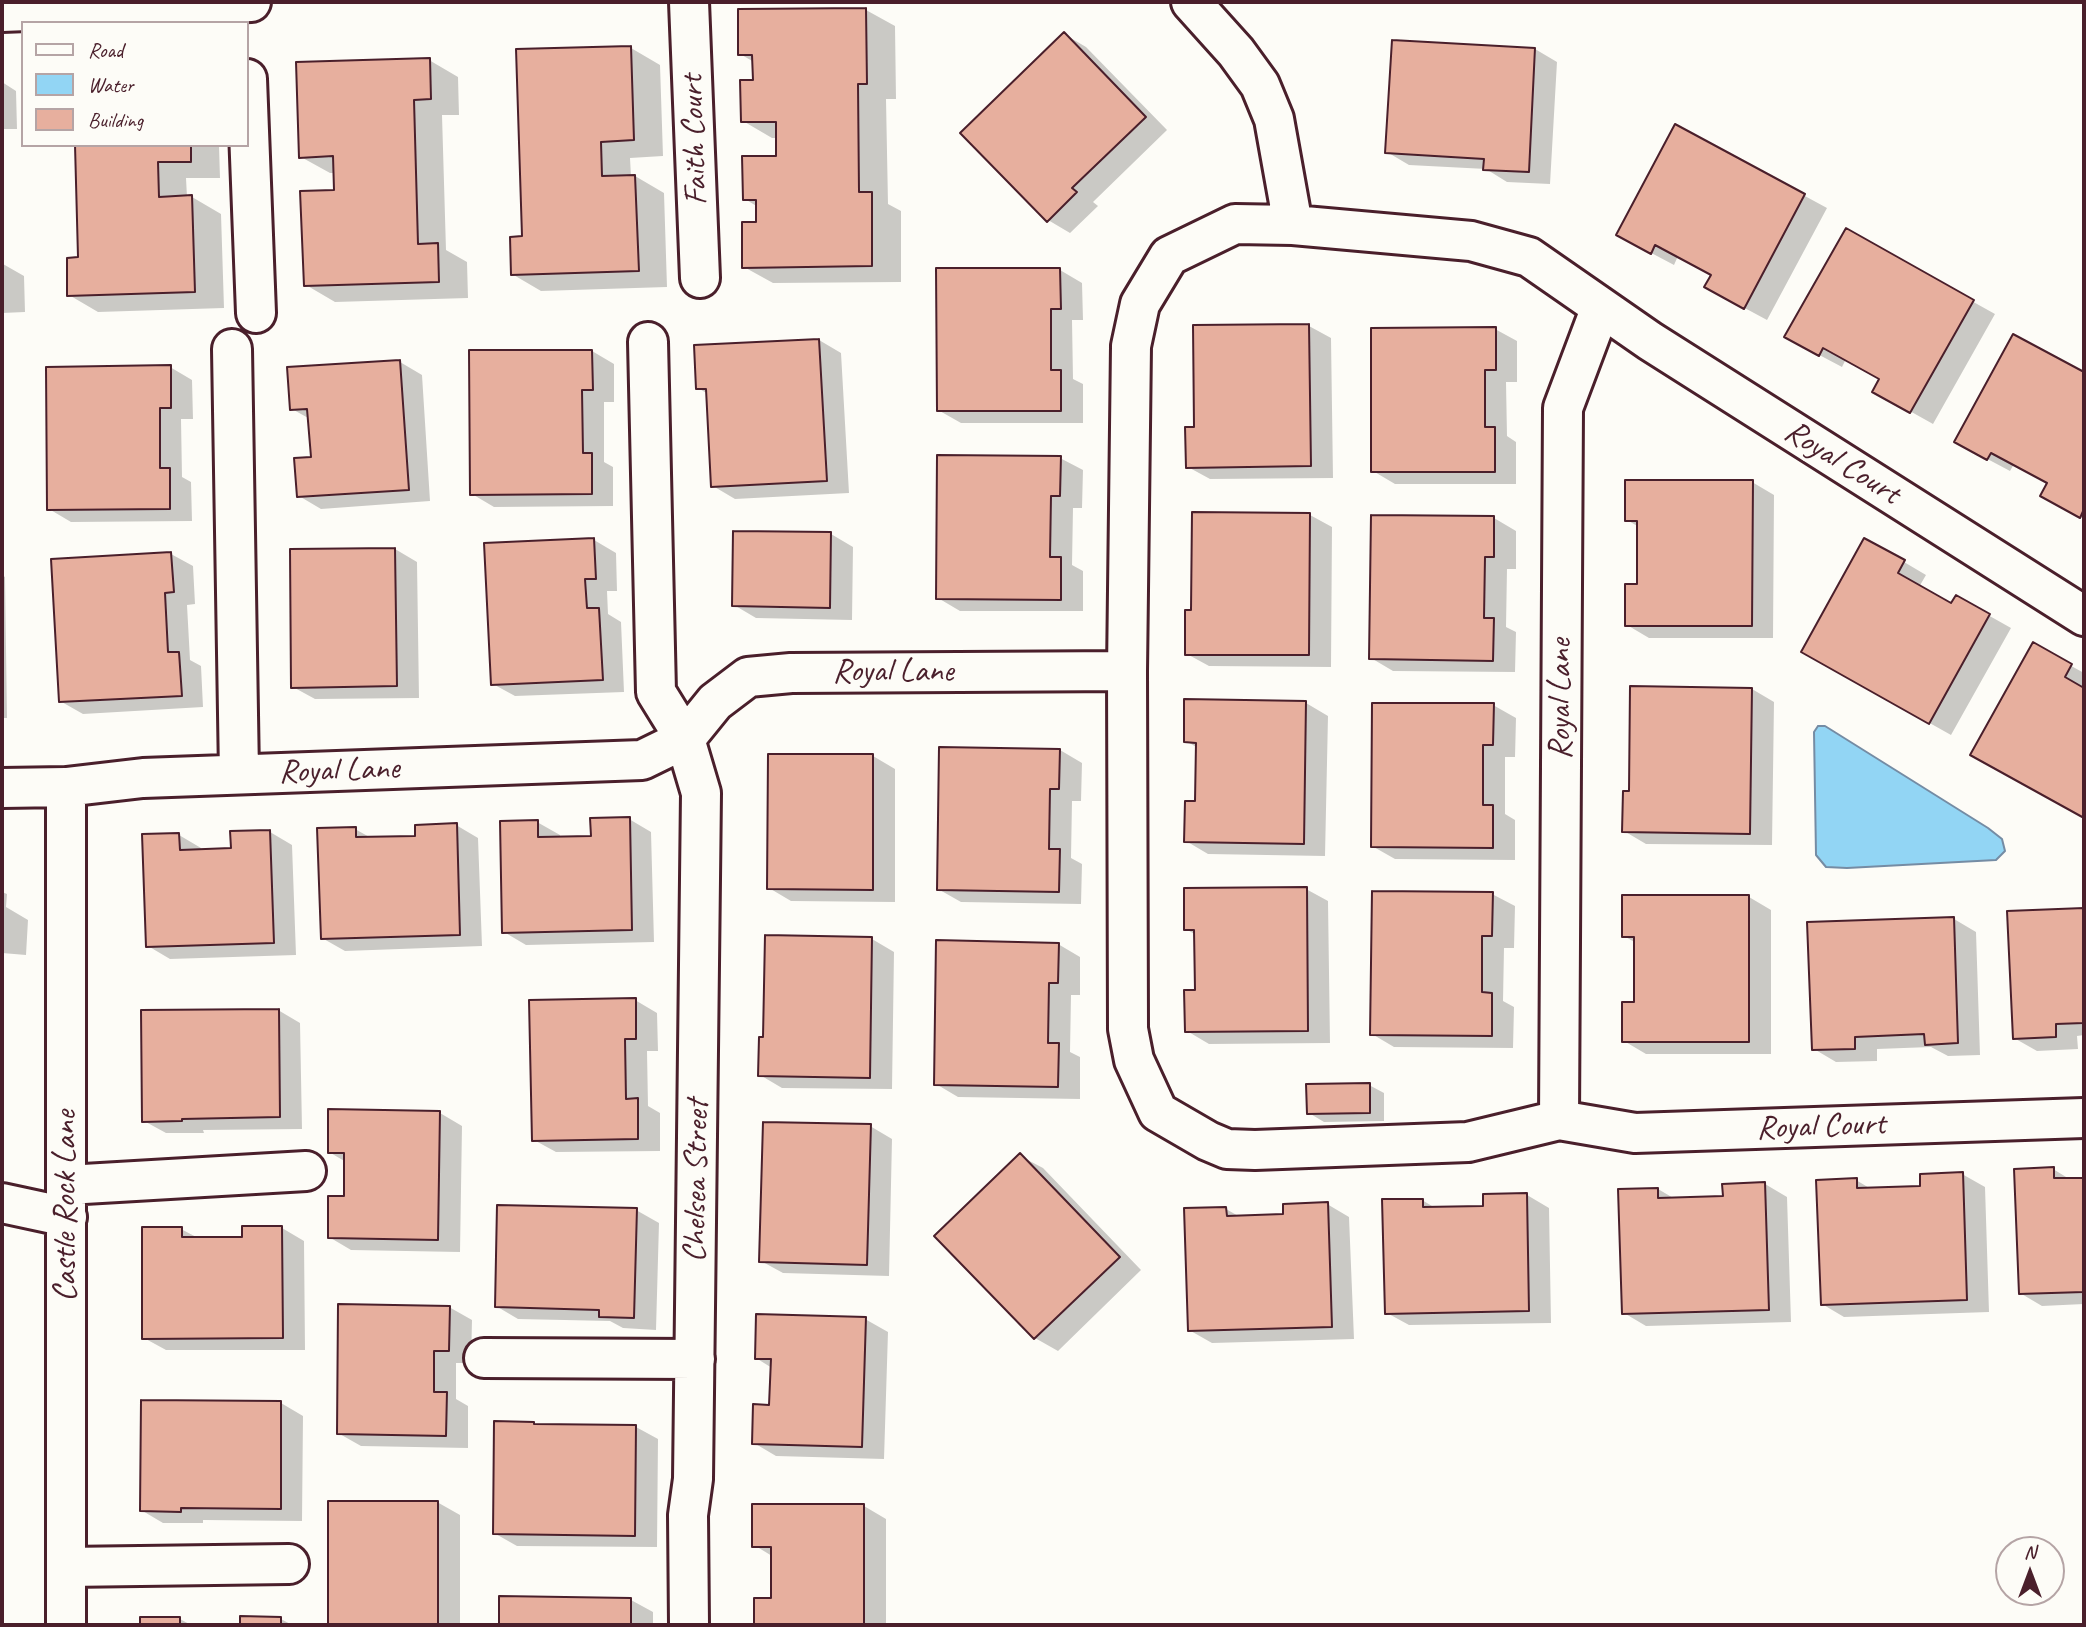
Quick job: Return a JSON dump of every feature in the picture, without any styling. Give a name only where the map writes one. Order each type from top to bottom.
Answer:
[{"type":"street","points":[[241,2],[243,21]]},
{"type":"street","points":[[2,12],[251,2]]},
{"type":"street","name":"Faith Court","points":[[689,2],[700,278]]},
{"type":"street","points":[[1191,2],[1237,52],[1260,85],[1274,119],[1293,225]]},
{"type":"street","points":[[248,105],[256,313]]},
{"type":"street","points":[[1559,1120],[1468,1142],[1255,1150],[1227,1149],[1158,1112],[1134,1060],[1128,1029],[1127,671],[1131,346],[1140,304],[1169,256],[1235,224],[1293,225],[1471,241],[1528,257],[1601,307]]},
{"type":"street","name":"Royal Court","points":[[1601,307],[2084,616]]},
{"type":"street","name":"Royal Lane","points":[[1559,1120],[1563,408],[1601,307]]},
{"type":"street","points":[[648,342],[656,692],[685,739]]},
{"type":"street","name":"Royal Lane","points":[[232,349],[239,774]]},
{"type":"street","name":"Royal Lane","points":[[2,788],[66,787],[143,778],[642,760],[685,739],[715,702],[748,677],[791,673],[1127,671]]},
{"type":"street","name":"Chelsea Street","points":[[685,739],[701,793],[694,1479],[688,1515],[689,1625]]},
{"type":"street","name":"Castle Rock Lane","points":[[66,787],[66,1625]]},
{"type":"street","name":"Royal Court","points":[[1559,1120],[1635,1133],[2084,1118]]},
{"type":"street","points":[[2,1203],[66,1201],[306,1171]]},
{"type":"street","points":[[484,1358],[695,1359]]},
{"type":"street","points":[[66,1567],[289,1564]]},
{"type":"water","points":[[1818,726],[1825,726],[1988,828],[2002,839],[2005,851],[1996,860],[1826,867],[1816,855],[1814,732]]},
{"type":"building","points":[[866,8],[867,84],[858,84],[859,192],[872,192],[872,266],[742,268],[742,222],[756,222],[756,200],[743,200],[742,156],[776,156],[776,122],[741,122],[740,80],[753,80],[752,55],[738,55],[738,9]]},
{"type":"building","points":[[1064,32],[1146,117],[1072,188],[1077,192],[1047,222],[960,133]]},
{"type":"building","points":[[1392,40],[1535,48],[1529,172],[1483,170],[1484,159],[1385,153]]},
{"type":"building","points":[[631,46],[634,140],[601,142],[602,176],[635,175],[639,271],[511,275],[510,237],[522,236],[516,49]]},
{"type":"building","points":[[430,58],[431,99],[414,100],[418,244],[438,243],[439,282],[304,286],[300,191],[334,190],[333,156],[299,158],[296,62]]},
{"type":"building","points":[[1675,124],[1805,194],[1744,309],[1704,287],[1711,275],[1655,245],[1651,254],[1616,235]]},
{"type":"building","points":[[75,147],[191,147],[191,162],[158,162],[159,197],[192,195],[195,292],[67,296],[67,258],[78,257]]},
{"type":"building","points":[[1846,228],[1974,300],[1910,413],[1872,392],[1879,379],[1823,348],[1819,356],[1784,337]]},
{"type":"building","points":[[936,268],[1060,268],[1061,309],[1051,309],[1051,370],[1061,370],[1061,411],[937,411]]},
{"type":"building","points":[[1309,324],[1311,466],[1186,468],[1185,427],[1194,427],[1193,325]]},
{"type":"building","points":[[1496,327],[1496,370],[1485,370],[1485,427],[1495,427],[1495,472],[1371,472],[1371,328]]},
{"type":"building","points":[[2013,334],[2084,372],[2084,509],[2080,518],[2040,496],[2047,483],[1991,453],[1987,460],[1954,442]]},
{"type":"building","points":[[819,339],[827,481],[711,487],[706,389],[696,389],[694,345]]},
{"type":"building","points":[[469,350],[592,350],[593,390],[582,390],[583,453],[592,453],[592,494],[470,495]]},
{"type":"building","points":[[400,360],[409,490],[297,497],[294,458],[311,457],[307,409],[290,410],[287,367]]},
{"type":"building","points":[[171,365],[171,408],[160,408],[160,468],[170,468],[170,509],[47,510],[46,367]]},
{"type":"building","points":[[937,455],[1061,456],[1060,496],[1051,496],[1050,557],[1061,557],[1061,600],[936,599]]},
{"type":"building","points":[[1625,480],[1753,480],[1752,626],[1625,626],[1625,584],[1637,584],[1637,521],[1625,521]]},
{"type":"building","points":[[1192,512],[1310,513],[1309,655],[1185,655],[1185,610],[1191,610]]},
{"type":"building","points":[[1371,515],[1494,516],[1494,557],[1485,557],[1484,618],[1494,618],[1493,661],[1369,659]]},
{"type":"building","points":[[733,531],[831,532],[830,608],[732,606]]},
{"type":"building","points":[[594,538],[596,579],[585,579],[587,608],[599,608],[603,680],[491,685],[484,543]]},
{"type":"building","points":[[1864,538],[1905,560],[1898,573],[1951,603],[1956,595],[1990,614],[1929,724],[1801,652]]},
{"type":"building","points":[[395,548],[397,686],[291,688],[290,549]]},
{"type":"building","points":[[171,552],[174,592],[165,593],[168,652],[179,652],[182,696],[59,702],[51,559]]},
{"type":"building","points":[[2033,642],[2072,664],[2065,677],[2084,688],[2084,818],[1970,755]]},
{"type":"building","points":[[1630,686],[1752,688],[1750,834],[1622,832],[1623,791],[1629,791]]},
{"type":"building","points":[[1184,699],[1306,701],[1304,844],[1184,842],[1185,801],[1195,801],[1196,743],[1184,742]]},
{"type":"building","points":[[1372,703],[1494,703],[1493,745],[1483,745],[1483,805],[1493,805],[1493,848],[1371,847]]},
{"type":"building","points":[[939,747],[1060,749],[1059,789],[1050,789],[1049,849],[1060,849],[1059,892],[937,890]]},
{"type":"building","points":[[768,754],[873,754],[873,890],[767,889]]},
{"type":"building","points":[[630,817],[632,930],[502,933],[500,821],[538,820],[538,837],[591,836],[590,818]]},
{"type":"building","points":[[457,823],[460,935],[321,939],[317,828],[356,827],[356,837],[415,836],[415,825]]},
{"type":"building","points":[[270,830],[274,943],[146,947],[142,834],[179,833],[180,850],[231,848],[230,831]]},
{"type":"building","points":[[1307,887],[1308,1031],[1185,1032],[1184,990],[1195,990],[1194,930],[1184,930],[1184,888]]},
{"type":"building","points":[[1372,891],[1493,892],[1492,936],[1482,936],[1482,992],[1492,993],[1492,1036],[1370,1035]]},
{"type":"building","points":[[1622,895],[1749,895],[1749,1042],[1622,1042],[1622,1002],[1634,1002],[1634,937],[1622,937]]},
{"type":"building","points":[[2084,908],[2084,1023],[2056,1024],[2056,1037],[2013,1039],[2007,911]]},
{"type":"building","points":[[1954,917],[1958,1043],[1925,1045],[1924,1034],[1855,1037],[1855,1049],[1812,1050],[1807,922]]},
{"type":"building","points":[[765,935],[872,937],[870,1078],[758,1076],[759,1037],[763,1037]]},
{"type":"building","points":[[936,940],[1059,943],[1058,983],[1049,983],[1048,1043],[1059,1043],[1058,1087],[934,1085]]},
{"type":"building","points":[[636,998],[636,1039],[625,1039],[626,1099],[638,1098],[638,1139],[532,1141],[529,1000]]},
{"type":"building","points":[[279,1009],[280,1117],[142,1122],[141,1010]]},
{"type":"building","points":[[1370,1083],[1370,1113],[1307,1114],[1306,1084]]},
{"type":"building","points":[[328,1109],[440,1111],[438,1240],[328,1238],[328,1196],[344,1196],[344,1153],[328,1153]]},
{"type":"building","points":[[763,1122],[871,1124],[867,1265],[759,1262]]},
{"type":"building","points":[[1020,1153],[1120,1257],[1034,1339],[934,1236]]},
{"type":"building","points":[[2054,1167],[2054,1178],[2084,1178],[2084,1292],[2019,1294],[2014,1169]]},
{"type":"building","points":[[1963,1172],[1967,1300],[1821,1305],[1816,1180],[1857,1178],[1857,1188],[1920,1186],[1920,1174]]},
{"type":"building","points":[[1765,1182],[1769,1310],[1622,1314],[1618,1189],[1658,1188],[1658,1198],[1723,1196],[1722,1184]]},
{"type":"building","points":[[1527,1193],[1529,1311],[1385,1314],[1382,1199],[1423,1199],[1423,1207],[1483,1206],[1483,1194]]},
{"type":"building","points":[[1328,1202],[1332,1327],[1188,1331],[1184,1208],[1226,1207],[1227,1216],[1283,1214],[1283,1204]]},
{"type":"building","points":[[497,1205],[637,1208],[634,1318],[599,1317],[599,1310],[495,1307]]},
{"type":"building","points":[[242,1226],[282,1226],[283,1338],[142,1339],[142,1227],[182,1227],[182,1237],[242,1237]]},
{"type":"building","points":[[338,1304],[450,1306],[449,1351],[434,1351],[434,1392],[447,1392],[446,1436],[337,1434]]},
{"type":"building","points":[[756,1314],[866,1317],[862,1447],[752,1444],[753,1404],[769,1405],[771,1359],[755,1359]]},
{"type":"building","points":[[141,1400],[281,1401],[281,1509],[181,1508],[181,1512],[140,1511]]},
{"type":"building","points":[[494,1421],[636,1425],[635,1536],[493,1534]]},
{"type":"building","points":[[328,1501],[438,1501],[438,1625],[328,1625]]},
{"type":"building","points":[[752,1504],[864,1504],[864,1625],[754,1625],[754,1598],[771,1598],[771,1547],[752,1547]]},
{"type":"building","points":[[499,1596],[631,1598],[631,1625],[499,1625]]},
{"type":"building","points":[[240,1616],[281,1617],[281,1625],[240,1625]]},
{"type":"building","points":[[140,1617],[180,1617],[180,1625],[140,1625]]}]
